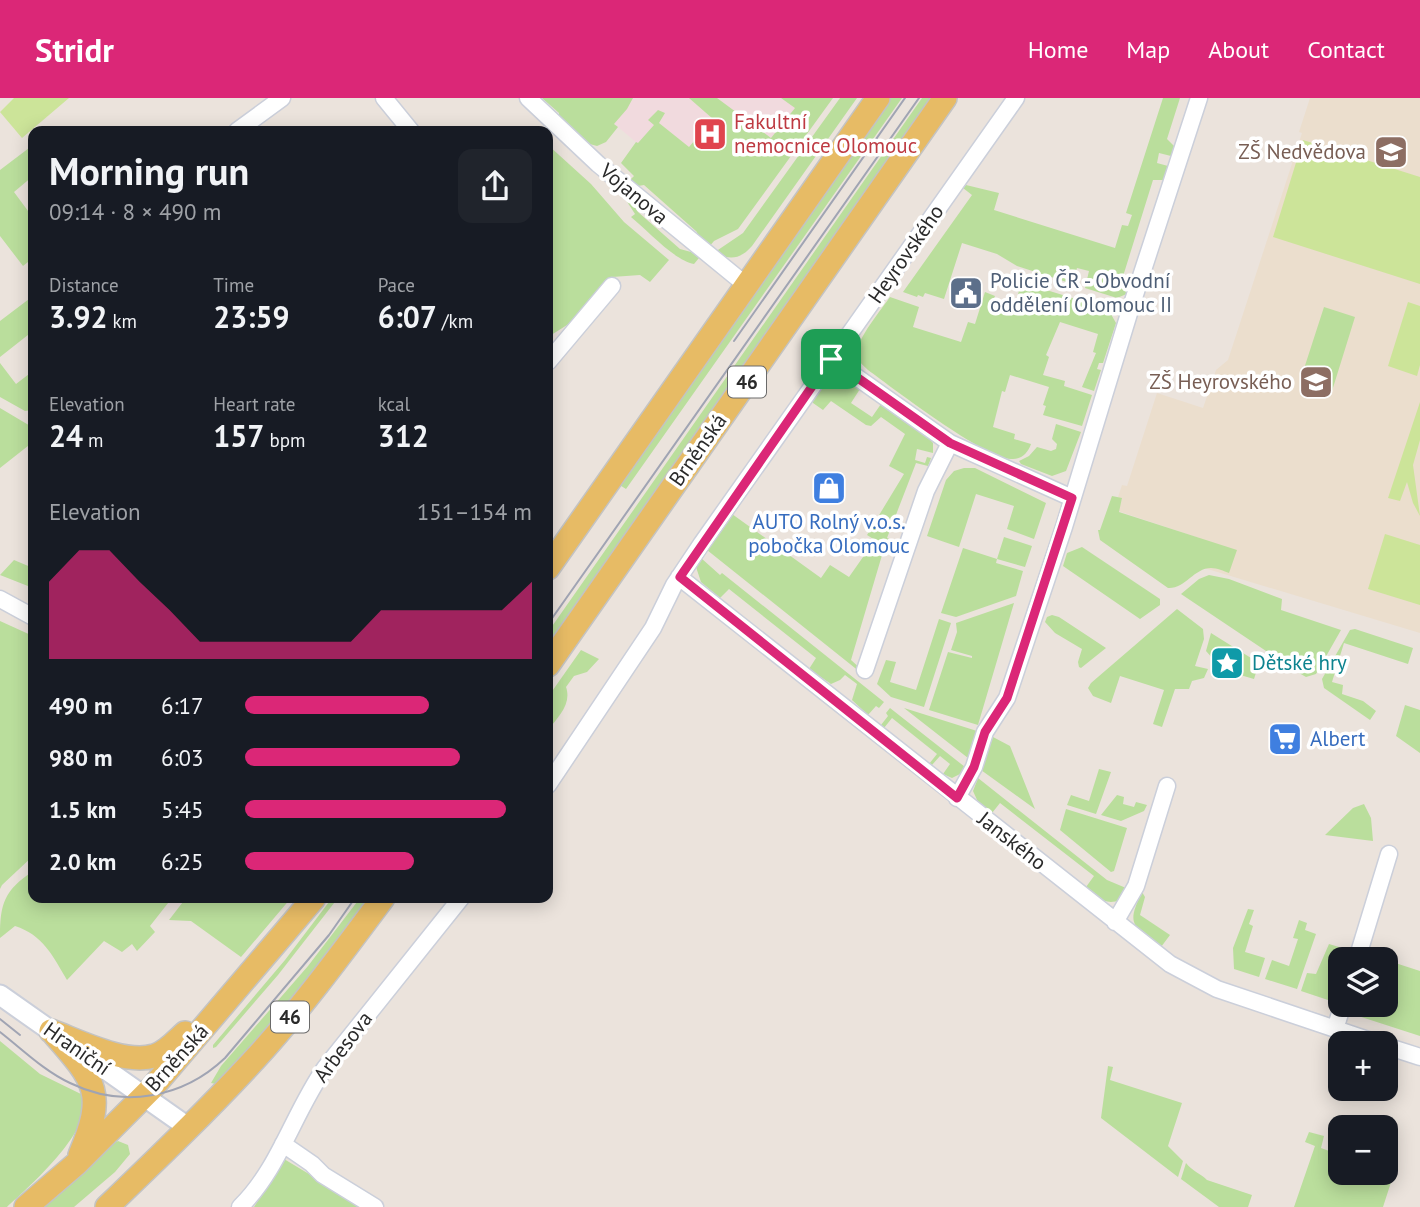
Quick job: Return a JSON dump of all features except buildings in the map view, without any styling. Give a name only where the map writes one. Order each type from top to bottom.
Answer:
[{"type":"main road","points":[[553,561],[878,98]]},
{"type":"main road","name":"Brněnská","points":[[553,658],[946,98]]},
{"type":"main road","name":"Brněnská","points":[[26,1207],[76,1164],[143,1096],[310,903]]},
{"type":"main road","name":"46","points":[[107,1207],[256,1059],[379,903]]},
{"type":"main road","points":[[51,1031],[113,1053],[139,1058],[153,1057],[171,1046],[250,974]]},
{"type":"main road","points":[[51,1031],[85,1070],[96,1094],[94,1114],[76,1164]]},
{"type":"street","points":[[244,126],[282,98]]},
{"type":"street","points":[[384,98],[407,126]]},
{"type":"street","name":"Vojanova","points":[[528,98],[606,171],[746,285]]},
{"type":"street","name":"Heyrovského","points":[[831,359],[1016,98]]},
{"type":"street","points":[[957,798],[974,767],[985,732],[1007,698],[1199,98]]},
{"type":"street","points":[[553,356],[612,286]]},
{"type":"street","points":[[553,778],[653,628],[680,577],[831,359],[950,443],[1072,498]]},
{"type":"street","points":[[865,670],[926,491],[950,443]]},
{"type":"street","name":"Janského","points":[[680,577],[1170,964],[1217,989],[1341,1031]]},
{"type":"street","points":[[0,599],[28,614]]},
{"type":"street","points":[[1115,922],[1136,886],[1167,786]]},
{"type":"street","points":[[1361,947],[1389,855]]},
{"type":"street","name":"Arbesova","points":[[240,1207],[270,1166],[325,1068],[457,903]]},
{"type":"street","name":"Hraniční","points":[[0,995],[189,1128]]},
{"type":"street","points":[[1335,1029],[1339,1017]]},
{"type":"street","points":[[1398,1050],[1420,1058]]},
{"type":"street","points":[[283,1144],[323,1175],[375,1207]]},
{"type":"shaded area","name":"Fakultní nemocnice Olomouc","points":[[584,98],[819,98],[786,145],[671,172]]},
{"type":"shaded area","name":"ZŠ Heyrovského","points":[[1310,98],[1420,98],[1420,633],[1191,564],[1199,538],[1118,511],[1122,499],[1118,497],[1122,485],[1127,486],[1157,393],[1203,408],[1216,370],[1228,360],[1302,133],[1299,132]]},
{"type":"green space","points":[[14,98],[69,98],[36,126],[28,126],[28,133],[22,138],[0,112]]},
{"type":"green space","points":[[542,98],[633,98],[614,124],[618,127],[606,142],[597,146],[586,143]]},
{"type":"green space","points":[[689,98],[717,98],[771,138],[795,108],[781,98],[833,98],[738,229],[714,241],[709,247],[698,238],[697,232],[644,185],[638,186],[630,180],[634,176],[621,163],[636,142],[638,143],[654,125],[648,120],[658,110],[665,113],[659,123],[689,147],[713,119]]},
{"type":"green space","points":[[840,98],[857,98],[752,246],[744,254],[735,257],[725,257],[715,252],[743,233]]},
{"type":"green space","points":[[889,98],[902,98],[626,489],[618,484]]},
{"type":"green space","points":[[922,98],[934,98],[553,642],[553,625]]},
{"type":"green space","points":[[1163,98],[1180,98],[1167,139],[1175,147],[1171,156],[1159,153],[1157,163],[1168,166],[1164,180],[1153,180],[1120,286],[1129,293],[1117,298],[1085,288],[1089,271],[1077,268],[1073,280],[1080,283],[1079,286],[1017,266],[997,254],[962,243],[944,299],[925,293],[923,297],[917,297],[903,292],[972,195],[963,188],[966,185],[999,193],[994,210],[1115,248],[1122,225],[1128,226],[1132,215],[1126,213]]},
{"type":"green space","points":[[1303,140],[1420,177],[1420,284],[1273,237]]},
{"type":"green space","points":[[28,149],[28,180],[14,192],[28,211],[28,262],[23,266],[0,236],[0,170]]},
{"type":"green space","points":[[553,150],[591,184],[624,222],[669,260],[650,282],[640,275],[612,277],[575,320],[553,334]]},
{"type":"green space","points":[[624,197],[680,249],[699,258],[694,264],[678,257],[631,217],[635,214]]},
{"type":"green space","points":[[1027,284],[1108,309],[1116,323],[1103,363],[1099,363],[1097,369],[1101,370],[1094,391],[1082,387],[1096,353],[1093,352],[1098,334],[1060,322],[1046,355],[1049,357],[1043,375],[1065,381],[1064,386],[1092,395],[1082,426],[1043,415],[1049,387],[1010,375],[1005,392],[1002,391],[993,427],[1015,434],[1014,439],[1031,444],[1021,457],[1011,459],[998,456],[961,435],[868,370],[857,357],[859,343],[890,297],[919,307],[913,327],[961,342],[968,322],[975,324],[985,292],[995,296],[990,309],[1004,314],[1010,301],[1016,302],[1020,287]]},
{"type":"green space","points":[[28,300],[28,335],[0,357],[0,321]]},
{"type":"green space","points":[[1408,302],[1420,306],[1420,365],[1417,376],[1388,366]]},
{"type":"green space","points":[[1324,307],[1355,317],[1332,391],[1300,381]]},
{"type":"green space","points":[[0,363],[16,384],[28,375],[28,411],[0,397]]},
{"type":"green space","points":[[828,379],[841,379],[860,389],[851,403],[872,417],[881,404],[933,443],[933,453],[917,449],[915,460],[925,463],[927,457],[931,458],[928,466],[916,463],[887,538],[896,542],[895,547],[885,545],[851,660],[862,670],[860,672],[707,550],[732,514],[821,578],[830,565],[849,577],[875,540],[867,535],[904,474],[889,466],[905,434],[881,417],[871,426],[866,425],[831,401],[823,410],[813,403],[812,399]]},
{"type":"green space","points":[[1420,402],[1420,440],[1413,465],[1420,516],[1407,482],[1400,501],[1388,498]]},
{"type":"green space","points":[[0,408],[28,425],[28,446],[0,468]]},
{"type":"green space","points":[[1056,424],[1081,432],[1066,471],[1052,476],[1021,464],[1019,461],[1029,456],[1037,447],[1051,451],[1056,449],[1057,444],[1052,439]]},
{"type":"green space","points":[[975,468],[1046,503],[1034,539],[1007,529],[1014,506],[976,494],[959,547],[927,536],[946,480],[954,471]]},
{"type":"green space","points":[[1112,496],[1122,498],[1119,512],[1237,550],[1229,573],[1216,568],[1205,569],[1180,585],[1168,588],[1100,540],[1098,530]]},
{"type":"green space","points":[[1385,534],[1420,545],[1420,605],[1368,589]]},
{"type":"green space","points":[[1004,537],[1032,546],[1025,567],[997,559]]},
{"type":"green space","points":[[1082,547],[1160,599],[1160,605],[1140,619],[1063,566],[1067,553]]},
{"type":"green space","points":[[963,548],[997,559],[996,563],[1023,571],[1016,596],[956,617],[941,613]]},
{"type":"green space","points":[[701,558],[884,702],[868,715],[852,700],[857,684],[845,675],[831,684],[809,669],[816,658],[729,589],[720,598],[701,582],[696,567]]},
{"type":"green space","points":[[14,560],[28,566],[28,586],[0,575]]},
{"type":"green space","points":[[1209,575],[1229,579],[1282,599],[1281,610],[1341,630],[1316,674],[1306,677],[1299,673],[1181,594],[1199,579]]},
{"type":"green space","points":[[1014,603],[978,725],[929,710],[948,652],[972,658],[951,650],[957,632],[956,623]]},
{"type":"green space","points":[[1177,609],[1203,629],[1204,639],[1195,666],[1208,669],[1204,678],[1192,681],[1189,689],[1175,689],[1162,727],[1153,724],[1164,690],[1120,676],[1111,703],[1093,696],[1088,688],[1091,683]]},
{"type":"green space","points":[[1052,615],[1106,648],[1079,667],[1082,649],[1055,633],[1045,622],[1047,617]]},
{"type":"green space","points":[[939,619],[951,623],[924,707],[891,697],[877,684],[886,660],[896,662],[890,682],[916,690]]},
{"type":"green space","points":[[0,621],[28,634],[28,861],[0,889]]},
{"type":"green space","points":[[1355,629],[1413,648],[1408,664],[1344,643],[1332,682],[1343,685],[1342,694],[1363,701],[1376,711],[1370,720],[1324,688],[1322,679],[1350,630]]},
{"type":"green space","points":[[1211,633],[1259,663],[1254,679],[1223,670],[1206,651]]},
{"type":"green space","points":[[581,650],[599,659],[587,672],[574,676],[566,687],[566,705],[553,724],[553,690]]},
{"type":"green space","points":[[1405,705],[1420,710],[1420,753],[1396,736]]},
{"type":"green space","points":[[890,708],[965,767],[962,773],[952,778],[943,774],[950,764],[940,756],[932,765],[929,764],[937,754],[892,718],[884,728],[881,725]]},
{"type":"green space","points":[[904,708],[977,731],[968,758]]},
{"type":"green space","points":[[993,737],[1010,746],[1035,809],[981,770]]},
{"type":"green space","points":[[1099,769],[1111,772],[1096,814],[1067,805],[1071,795],[1089,801]]},
{"type":"green space","points":[[978,778],[1107,880],[1126,888],[1120,900],[1110,902],[1094,894],[1086,887],[1094,876],[1000,803],[992,813],[978,802],[973,791]]},
{"type":"green space","points":[[1117,795],[1124,797],[1123,804],[1134,807],[1136,802],[1147,805],[1144,811],[1121,821],[1101,815]]},
{"type":"green space","points":[[1364,804],[1371,818],[1373,841],[1325,835],[1353,808]]},
{"type":"green space","points":[[1066,809],[1127,828],[1114,871],[1111,872],[1060,830]]},
{"type":"green space","points":[[28,875],[28,903],[168,903],[150,926],[155,932],[137,951],[132,944],[122,952],[104,941],[67,980],[46,947],[33,935],[15,926],[0,938],[3,907],[16,885]]},
{"type":"green space","points":[[1142,892],[1145,897],[1140,915],[1170,935],[1161,947],[1139,929],[1133,919]]},
{"type":"green space","points":[[182,903],[287,903],[241,957],[191,921],[169,920]]},
{"type":"green space","points":[[328,903],[334,903],[278,975],[213,1048],[213,1045],[285,960]]},
{"type":"green space","points":[[356,903],[366,903],[310,980],[224,1078],[216,1084],[211,1083],[221,1066],[308,966]]},
{"type":"green space","points":[[1248,909],[1254,910],[1249,924],[1253,926],[1245,952],[1265,958],[1259,977],[1234,969],[1233,948]]},
{"type":"green space","points":[[1299,920],[1307,923],[1305,930],[1316,934],[1297,989],[1265,979],[1272,960],[1289,966],[1298,939],[1293,938]]},
{"type":"green space","points":[[1329,944],[1339,947],[1328,947],[1328,1000],[1301,991],[1307,973],[1316,974]]},
{"type":"green space","points":[[1398,964],[1420,971],[1420,1036],[1361,1017],[1398,1017]]},
{"type":"green space","points":[[0,1041],[40,1074],[83,1095],[84,1108],[80,1123],[58,1156],[7,1207],[0,1207]]},
{"type":"green space","points":[[1108,1066],[1113,1067],[1110,1080],[1182,1103],[1168,1146],[1183,1161],[1178,1177],[1101,1118]]},
{"type":"green space","points":[[1309,1132],[1324,1136],[1321,1148],[1328,1151],[1328,1185],[1390,1185],[1383,1207],[1294,1207],[1315,1146],[1305,1142]]},
{"type":"green space","points":[[118,1141],[128,1145],[130,1154],[115,1172],[74,1207],[43,1207],[103,1150]]},
{"type":"green space","points":[[284,1159],[364,1207],[254,1207]]},
{"type":"green space","points":[[1186,1163],[1207,1180],[1252,1195],[1248,1207],[1219,1207],[1181,1179]]},
{"type":"tram line","points":[[734,341],[905,98]]},
{"type":"tram line","points":[[553,617],[919,98]]},
{"type":"tram line","points":[[0,1032],[51,1072],[90,1091],[131,1097],[171,1090],[208,1072],[225,1058],[329,935],[351,903]]},
{"type":"tram line","points":[[0,1019],[20,1035]]},
{"type":"place","name":"Fakultní nemocnice Olomouc","points":[[710,134]]},
{"type":"place","name":"ZŠ Nedvědova","points":[[1391,152]]},
{"type":"place","name":"Policie ČR - Obvodní oddělení Olomouc II","points":[[966,293]]},
{"type":"place","name":"ZŠ Heyrovského","points":[[1316,382]]},
{"type":"place","name":"AUTO Rolný v.o.s. pobočka Olomouc","points":[[829,488]]},
{"type":"place","name":"Dětské hry","points":[[1227,663]]},
{"type":"place","name":"Albert","points":[[1285,739]]},
{"type":"route","points":[[831,359],[950,443],[1072,498],[1007,698],[985,732],[974,767],[957,798],[680,577],[831,359]]}]
